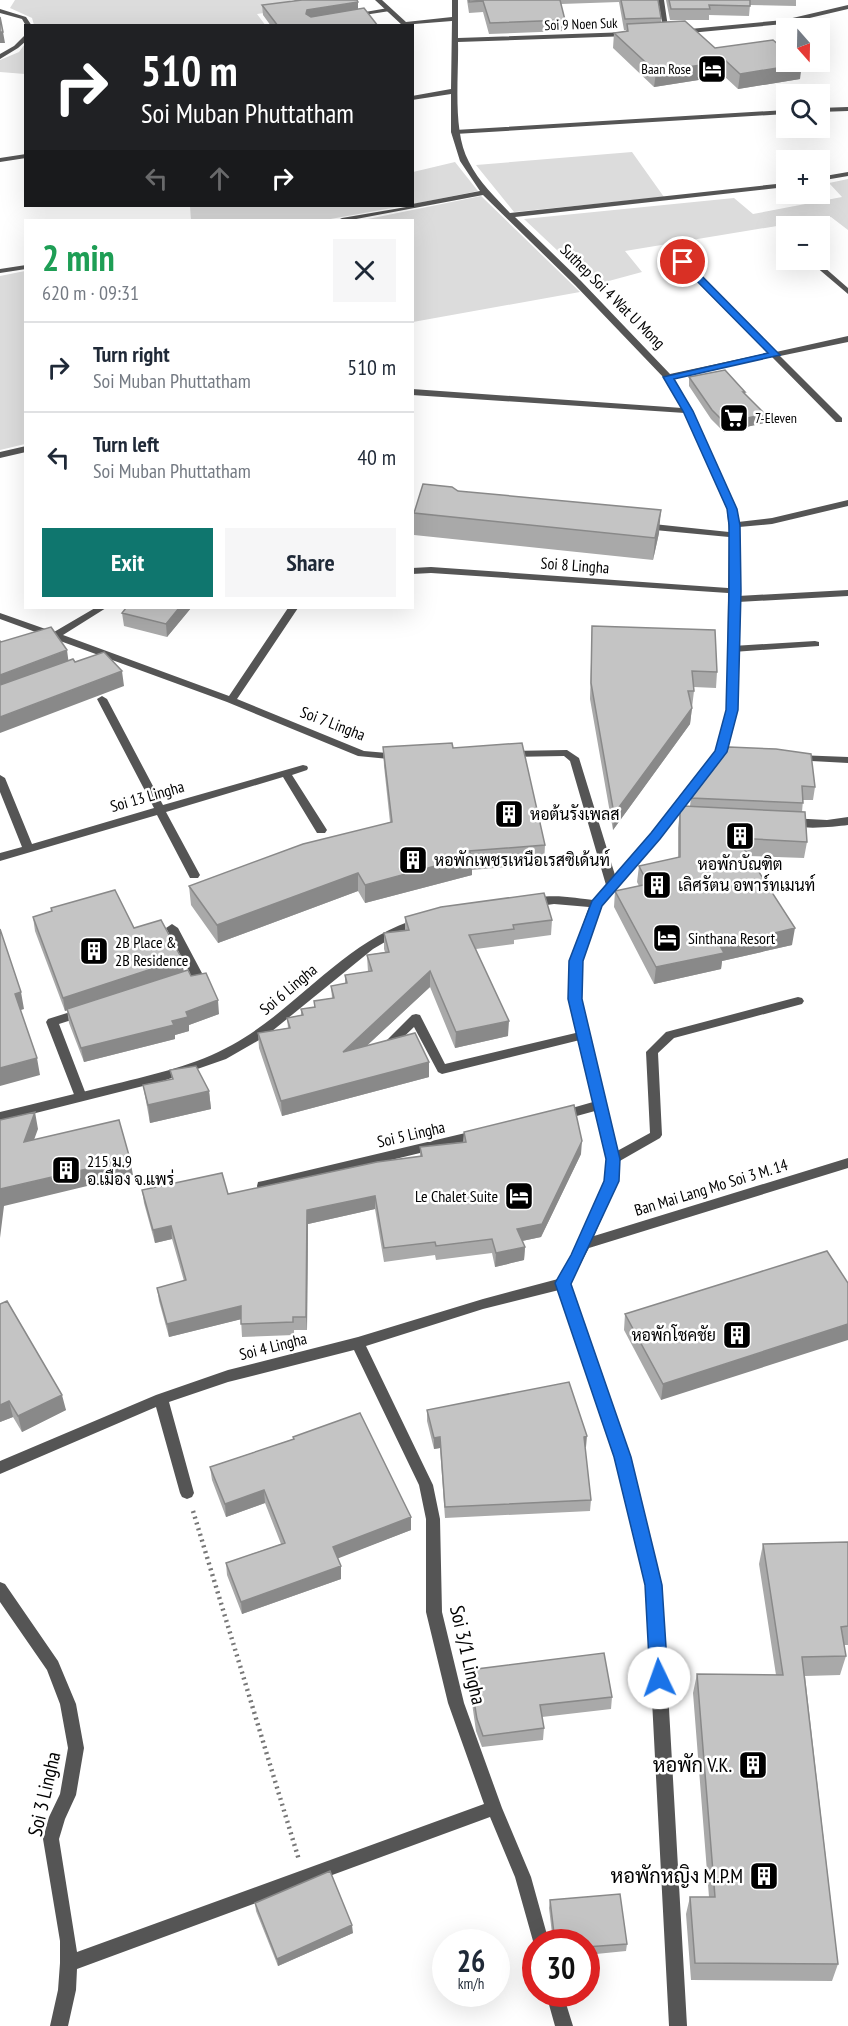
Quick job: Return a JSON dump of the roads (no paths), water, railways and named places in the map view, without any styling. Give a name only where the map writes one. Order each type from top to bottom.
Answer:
[{"type":"street","points":[[378,0],[404,24],[454,19]]},
{"type":"street","name":"Suthep Soi 4 Wat U Mong","points":[[455,0],[455,132],[464,161],[485,192],[668,377],[688,411],[732,509],[734,530],[732,710],[727,752],[676,817],[596,904],[576,961],[575,999],[613,1159],[612,1181],[584,1244],[563,1283]]},
{"type":"street","points":[[661,0],[667,33]]},
{"type":"street","points":[[655,33],[783,22],[848,7]]},
{"type":"street","points":[[344,16],[388,10]]},
{"type":"street","points":[[0,11],[24,18],[28,24]]},
{"type":"street","name":"Soi 9 Noen Suk","points":[[456,40],[632,34]]},
{"type":"street","points":[[0,57],[16,47],[24,38]]},
{"type":"street","points":[[414,98],[454,91]]},
{"type":"street","points":[[830,109],[848,108]]},
{"type":"street","points":[[455,132],[776,113]]},
{"type":"street","points":[[0,160],[24,156]]},
{"type":"street","points":[[830,178],[848,174]]},
{"type":"street","points":[[509,215],[776,186]]},
{"type":"street","points":[[414,206],[485,192]]},
{"type":"street","points":[[347,219],[408,207]]},
{"type":"street","points":[[683,262],[839,420]]},
{"type":"street","points":[[0,271],[24,267]]},
{"type":"street","points":[[823,270],[848,292]]},
{"type":"street","points":[[668,377],[848,339]]},
{"type":"street","points":[[414,392],[688,411]]},
{"type":"street","points":[[0,455],[24,449]]},
{"type":"street","points":[[631,525],[734,530],[848,503]]},
{"type":"street","name":"Soi 8 Lingha","points":[[414,571],[431,570],[735,595],[848,593]]},
{"type":"street","points":[[55,636],[99,609]]},
{"type":"street","points":[[231,700],[292,609]]},
{"type":"street","name":"Soi 7 Lingha","points":[[0,616],[231,700],[362,754],[407,757]]},
{"type":"street","points":[[30,637],[44,632]]},
{"type":"street","points":[[733,649],[815,644]]},
{"type":"street","points":[[99,660],[110,656]]},
{"type":"street","points":[[102,699],[194,875]]},
{"type":"street","points":[[498,755],[567,753],[575,760],[612,886]]},
{"type":"street","points":[[791,758],[848,760]]},
{"type":"street","name":"Soi 13 Lingha","points":[[0,857],[303,768]]},
{"type":"street","points":[[286,773],[321,830]]},
{"type":"street","points":[[0,778],[28,849]]},
{"type":"street","points":[[782,822],[827,824],[848,821]]},
{"type":"street","points":[[520,905],[554,900],[596,904]]},
{"type":"street","name":"Soi 6 Lingha","points":[[0,1117],[194,1069],[238,1047],[276,1023],[364,947],[398,928],[429,919]]},
{"type":"street","points":[[172,928],[197,975],[175,982]]},
{"type":"street","points":[[613,1159],[656,1135],[652,1052],[670,1035],[798,1001]]},
{"type":"street","points":[[81,1097],[52,1022],[97,1008]]},
{"type":"street","points":[[384,1049],[416,1018],[442,1069],[584,1035]]},
{"type":"street","points":[[554,1117],[600,1106]]},
{"type":"street","name":"Soi 5 Lingha","points":[[263,1186],[496,1131]]},
{"type":"street","name":"Ban Mai Lang Mo Soi 3 M. 14","points":[[584,1244],[848,1163]]},
{"type":"street","points":[[563,1283],[622,1457],[654,1585],[678,2026]]},
{"type":"street","name":"Soi 4 Lingha","points":[[0,1468],[161,1399],[228,1376],[358,1343],[483,1304],[563,1283]]},
{"type":"street","name":"Soi 3/1 Lingha","points":[[358,1343],[426,1485],[433,1519],[434,1612],[456,1703],[494,1808],[523,1877],[537,1929]]},
{"type":"street","points":[[161,1399],[187,1493]]},
{"type":"street","name":"Soi 3 Lingha","points":[[0,1589],[53,1666],[68,1704],[76,1748],[68,1795],[57,1817],[51,1839],[68,1941],[69,1963],[68,1990],[59,2026]]},
{"type":"street","points":[[69,1963],[494,1808]]},
{"type":"street","points":[[559,2007],[564,2026]]},
{"type":"place","name":"Baan Rose","points":[[712,69]]},
{"type":"place","name":"7-Eleven","points":[[734,418]]},
{"type":"place","name":"หอต้นรังเพลส","points":[[509,814]]},
{"type":"place","name":"หอพักบัณฑิต","points":[[740,836]]},
{"type":"place","name":"หอพักเพชรเหนือเรสซิเด้นท์","points":[[413,860]]},
{"type":"place","name":"เลิศรัตน อพาร์ทเมนท์","points":[[657,885]]},
{"type":"place","name":"Sinthana Resort","points":[[667,938]]},
{"type":"place","name":"2B Place & 2B Residence","points":[[94,951]]},
{"type":"place","name":"215 ม.9 อ.เมือง จ.แพร่","points":[[66,1170]]},
{"type":"place","name":"Le Chalet Suite","points":[[519,1196]]},
{"type":"place","name":"หอพักโชคชัย","points":[[737,1335]]},
{"type":"place","name":"หอพัก V.K.","points":[[753,1765]]},
{"type":"place","name":"หอพักหญิง M.P.M","points":[[764,1876]]}]
